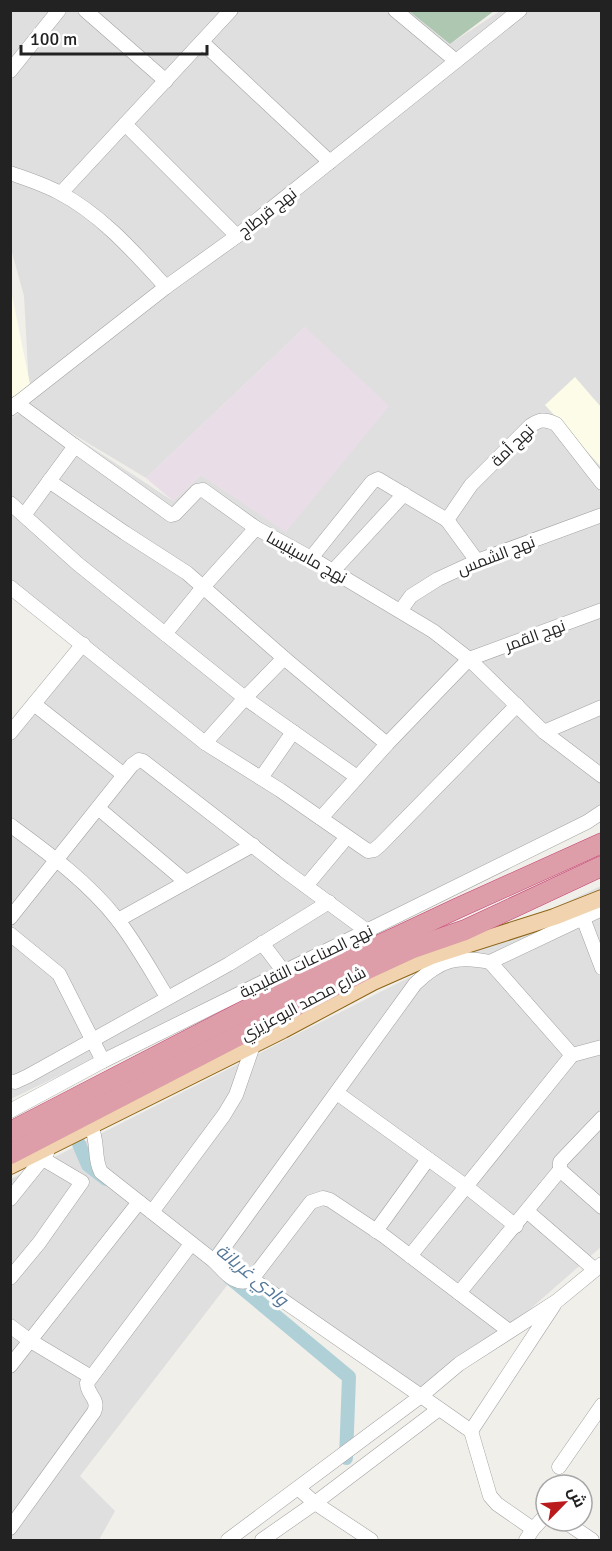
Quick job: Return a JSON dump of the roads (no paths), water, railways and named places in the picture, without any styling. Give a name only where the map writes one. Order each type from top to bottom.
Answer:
[{"type":"highway","name":"شارع محمد البوعزيزي","points":[[10,1132],[292,986],[601,844]]},
{"type":"highway","name":"شارع محمد البوعزيزي","points":[[10,1154],[47,1146],[257,1035],[371,967],[413,948],[465,930],[602,866]]},
{"type":"main road","points":[[10,1166],[92,1126],[257,1035],[373,982],[432,956],[554,917],[602,898]]},
{"type":"street","points":[[10,71],[59,10]]},
{"type":"street","points":[[85,10],[166,81]]},
{"type":"street","points":[[61,193],[231,10]]},
{"type":"street","points":[[395,10],[456,61]]},
{"type":"street","name":"نهج قرطاج","points":[[14,406],[166,287],[237,236],[520,10]]},
{"type":"street","points":[[202,42],[330,162]]},
{"type":"street","points":[[125,124],[237,236]]},
{"type":"street","points":[[10,173],[61,193],[121,238],[166,287]]},
{"type":"street","points":[[14,406],[75,446],[25,514]]},
{"type":"street","name":"نهج أمة","points":[[447,520],[471,485],[538,420],[556,424],[602,483]]},
{"type":"street","name":"نهج ماسينيسا","points":[[75,446],[171,515],[176,514],[197,491],[203,490],[256,528],[401,610],[434,631],[469,659],[544,732],[602,776]]},
{"type":"street","points":[[311,558],[372,482],[378,478],[447,520],[477,561]]},
{"type":"street","points":[[49,481],[188,573],[284,658],[387,744]]},
{"type":"street","points":[[333,571],[404,494]]},
{"type":"street","points":[[10,503],[25,514],[78,564],[245,698],[357,777]]},
{"type":"street","name":"نهج الشمس","points":[[401,610],[411,596],[429,584],[477,561],[602,515]]},
{"type":"street","points":[[165,634],[256,528]]},
{"type":"street","points":[[10,587],[205,742],[368,851],[374,850],[517,705]]},
{"type":"street","name":"نهج القمر","points":[[469,659],[602,610]]},
{"type":"street","points":[[10,733],[83,644]]},
{"type":"street","points":[[205,742],[284,658]]},
{"type":"street","points":[[321,818],[387,744],[469,659]]},
{"type":"street","points":[[34,704],[124,775]]},
{"type":"street","points":[[544,732],[602,707]]},
{"type":"street","points":[[261,778],[293,732]]},
{"type":"street","points":[[10,918],[135,761],[143,761],[367,931]]},
{"type":"street","points":[[98,808],[186,882]]},
{"type":"street","name":"نهج الصناعات التقليدية","points":[[10,1111],[104,1061],[602,813]]},
{"type":"street","points":[[10,825],[56,860],[100,899],[118,920],[167,997]]},
{"type":"street","points":[[306,886],[347,837]]},
{"type":"street","points":[[118,920],[253,845]]},
{"type":"street","points":[[10,1081],[15,1082],[28,1076],[229,964],[328,902]]},
{"type":"street","points":[[490,962],[602,909]]},
{"type":"street","points":[[583,918],[602,968]]},
{"type":"street","points":[[10,934],[59,974],[104,1061]]},
{"type":"street","points":[[262,943],[284,972]]},
{"type":"street","points":[[214,1261],[415,984],[428,971],[453,959],[472,958],[490,962],[572,1055]]},
{"type":"street","points":[[152,1212],[224,1115],[236,1095],[257,1035]]},
{"type":"street","points":[[410,1256],[572,1055],[602,1047]]},
{"type":"street","points":[[337,1093],[467,1187],[516,1226]]},
{"type":"street","points":[[459,1293],[528,1212],[560,1170],[560,1162],[602,1118]]},
{"type":"street","points":[[92,1126],[97,1141],[97,1163],[101,1172],[236,1281],[245,1283],[252,1280],[311,1202],[317,1199],[330,1200],[376,1231],[509,1331]]},
{"type":"street","points":[[10,1198],[47,1146],[82,1182]]},
{"type":"street","points":[[376,1231],[428,1159]]},
{"type":"street","points":[[560,1170],[600,1202]]},
{"type":"street","points":[[10,1278],[39,1243],[82,1182],[101,1172]]},
{"type":"street","points":[[10,1366],[139,1202]]},
{"type":"street","points":[[228,1540],[421,1396],[459,1364],[556,1301],[598,1267],[528,1212]]},
{"type":"street","points":[[12,1523],[94,1412],[97,1406],[96,1401],[87,1388],[87,1383],[191,1244]]},
{"type":"street","points":[[252,1280],[471,1431],[490,1496],[530,1535]]},
{"type":"street","points":[[471,1431],[556,1301]]},
{"type":"street","points":[[10,1326],[29,1341],[91,1377]]},
{"type":"street","points":[[559,1467],[602,1405]]},
{"type":"street","points":[[261,1540],[315,1503],[439,1409]]},
{"type":"street","points":[[298,1489],[371,1540]]},
{"type":"waterway","name":"وادي غريانة","points":[[79,1144],[88,1165],[106,1179]]},
{"type":"waterway","name":"وادي غريانة","points":[[229,1277],[349,1377],[346,1458]]}]
